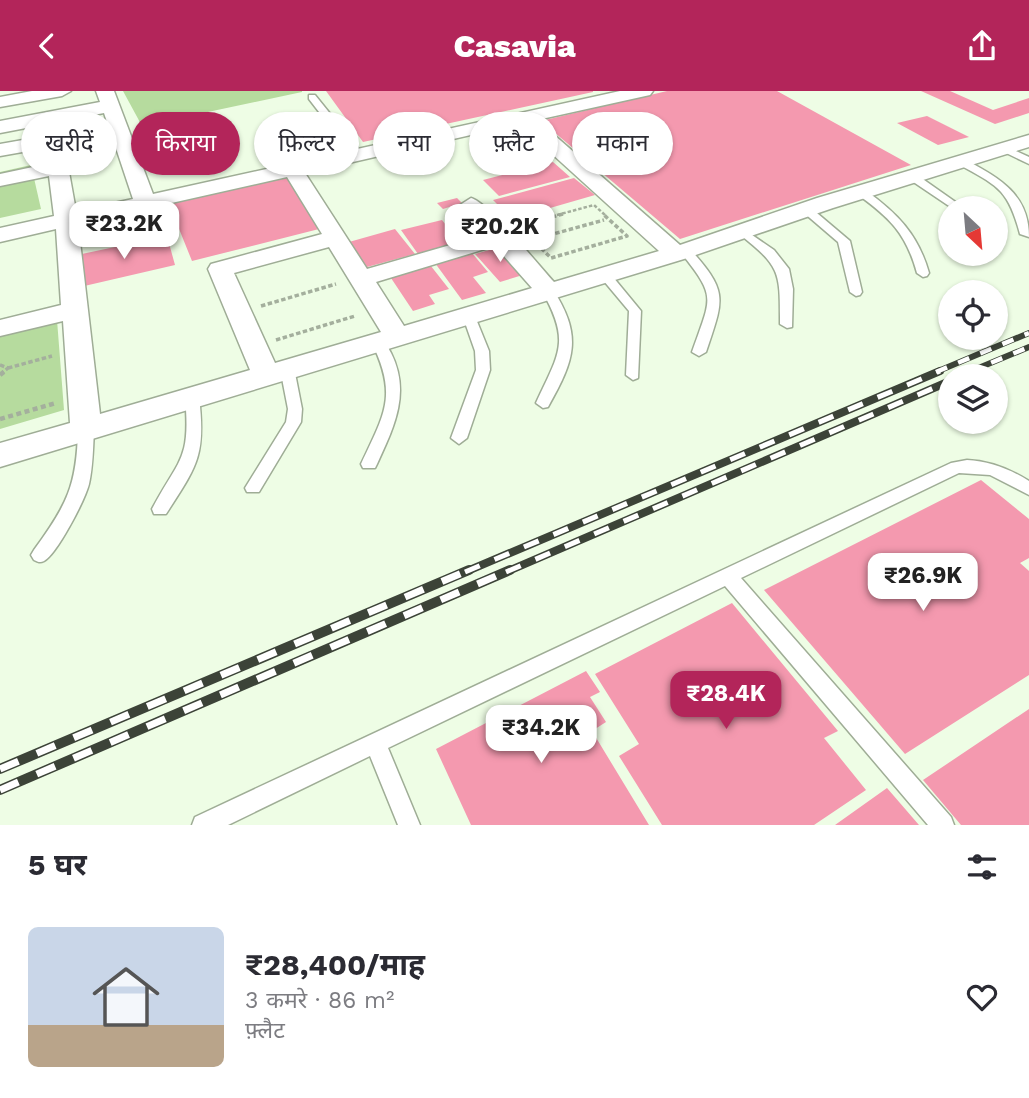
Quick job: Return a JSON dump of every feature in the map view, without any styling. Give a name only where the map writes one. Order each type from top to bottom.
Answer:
[{"type":"street","points":[[0,102],[62,91]]},
{"type":"street","points":[[546,112],[615,94],[644,91]]},
{"type":"street","points":[[0,127],[108,99],[145,201]]},
{"type":"street","points":[[359,153],[469,130]]},
{"type":"street","points":[[0,455],[680,252],[807,209],[1017,145]]},
{"type":"street","points":[[0,150],[21,146]]},
{"type":"street","points":[[558,148],[680,252]]},
{"type":"street","points":[[0,180],[24,175]]},
{"type":"street","points":[[59,175],[66,219],[86,429]]},
{"type":"street","points":[[0,235],[264,175]]},
{"type":"street","points":[[296,175],[335,238],[350,281],[387,338]]},
{"type":"street","points":[[471,205],[548,291]]},
{"type":"street","points":[[350,281],[502,237]]},
{"type":"street","points":[[277,371],[220,269],[335,238]]},
{"type":"street","points":[[0,328],[75,310]]},
{"type":"lane","points":[[312,97],[324,112]]},
{"type":"lane","points":[[1017,145],[1029,161]]},
{"type":"lane","points":[[962,162],[1010,190],[1018,202],[1026,234]]},
{"type":"lane","points":[[913,177],[941,196]]},
{"type":"lane","points":[[861,193],[904,226],[916,243],[923,273]]},
{"type":"lane","points":[[807,209],[844,241],[856,292]]},
{"type":"lane","points":[[742,231],[779,260],[786,271],[787,324]]},
{"type":"lane","points":[[680,252],[709,276],[717,297],[699,352]]},
{"type":"lane","points":[[604,274],[635,311],[633,375]]},
{"type":"lane","points":[[543,403],[564,353],[566,335],[565,321],[548,291]]},
{"type":"lane","points":[[459,438],[482,370],[482,351],[468,314]]},
{"type":"lane","points":[[369,464],[387,423],[397,383],[387,338]]},
{"type":"lane","points":[[253,488],[293,422],[295,409],[277,371]]},
{"type":"lane","points":[[160,509],[195,452],[197,438],[192,397]]},
{"type":"lane","points":[[40,555],[67,517],[81,489],[86,469],[86,429]]},
{"type":"lane","points":[[203,825],[957,467],[974,464],[999,471],[1029,489]]},
{"type":"lane","points":[[728,576],[943,825]]},
{"type":"lane","points":[[375,742],[409,825]]},
{"type":"path","points":[[594,205],[627,236],[551,258],[533,240],[519,226],[594,205]]},
{"type":"path","points":[[533,240],[608,218]]},
{"type":"path","points":[[254,308],[350,281]]},
{"type":"path","points":[[271,342],[356,316],[350,305]]},
{"type":"path","points":[[51,343],[53,367]]},
{"type":"path","points":[[0,376],[8,368],[52,356]]},
{"type":"path","points":[[0,365],[8,368]]},
{"type":"path","points":[[0,419],[56,403],[55,391]]},
{"type":"green space","points":[[123,91],[302,91],[208,112],[134,112]]},
{"type":"green space","points":[[21,167],[21,175],[33,175],[41,209],[0,218],[0,172]]},
{"type":"green space","points":[[56,307],[64,410],[0,429],[0,320]]},
{"type":"building","points":[[326,91],[593,91],[501,112],[469,112],[469,119],[455,122],[455,112],[373,112],[373,140],[363,142],[359,136],[359,112],[341,112]]},
{"type":"building","points":[[667,91],[777,91],[911,165],[680,239],[605,175],[673,175],[673,112],[579,112]]},
{"type":"building","points":[[921,91],[950,91],[993,110],[1029,98],[1029,113],[995,124]]},
{"type":"building","points":[[572,114],[572,147],[558,135],[558,117]]},
{"type":"building","points":[[927,116],[969,137],[938,145],[897,123]]},
{"type":"building","points":[[558,166],[570,177],[499,196],[483,180],[502,175],[558,175]]},
{"type":"building","points":[[290,176],[323,228],[192,261],[169,204]]},
{"type":"building","points":[[574,178],[595,195],[512,219],[493,200]]},
{"type":"building","points":[[457,198],[462,203],[443,209],[437,203]]},
{"type":"building","points":[[465,205],[474,215],[456,219],[447,210]]},
{"type":"building","points":[[474,217],[492,236],[470,242],[453,223]]},
{"type":"building","points":[[442,220],[460,243],[418,254],[401,230]]},
{"type":"building","points":[[395,229],[415,254],[367,267],[349,242]]},
{"type":"building","points":[[167,236],[175,265],[80,287],[77,255]]},
{"type":"building","points":[[500,247],[526,274],[500,282],[475,254]]},
{"type":"building","points":[[472,253],[488,272],[473,277],[486,293],[462,300],[435,263]]},
{"type":"building","points":[[427,261],[449,289],[429,295],[435,304],[413,311],[387,272]]},
{"type":"building","points":[[981,480],[1029,519],[1029,558],[1020,563],[1029,571],[1029,675],[905,754],[764,590]]},
{"type":"building","points":[[732,603],[838,731],[824,738],[866,790],[814,825],[662,825],[619,756],[639,744],[595,674]]},
{"type":"building","points":[[586,671],[600,692],[590,697],[606,722],[592,731],[649,825],[471,825],[436,749]]},
{"type":"building","points":[[1029,709],[1029,825],[961,825],[923,780]]},
{"type":"building","points":[[887,788],[919,825],[835,825]]},
{"type":"railway","points":[[936,372],[1029,333]]},
{"type":"railway","points":[[988,364],[1029,347]]},
{"type":"railway","points":[[465,572],[938,372]]},
{"type":"railway","points":[[506,572],[938,386]]},
{"type":"railway","points":[[0,769],[469,570]]},
{"type":"railway","points":[[0,790],[510,570]]}]
